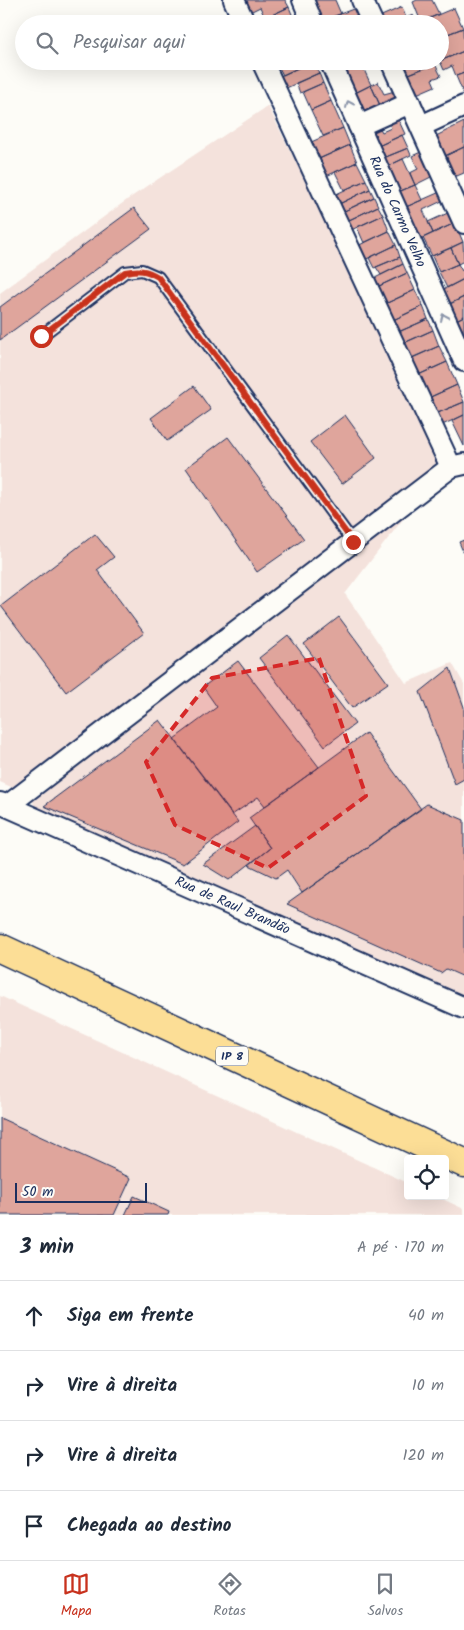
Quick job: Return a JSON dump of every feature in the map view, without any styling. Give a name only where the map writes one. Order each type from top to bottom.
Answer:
[{"type":"main road","name":"IP 8","points":[[0,948],[464,1164]]},
{"type":"street","points":[[234,0],[241,15]]},
{"type":"street","points":[[303,0],[309,15]]},
{"type":"street","points":[[362,0],[370,15]]},
{"type":"street","points":[[4,805],[458,465],[266,70]]},
{"type":"street","name":"Rua do Carmo Velho","points":[[334,70],[464,361]]},
{"type":"street","points":[[395,70],[464,223]]},
{"type":"street","points":[[359,126],[410,103]]},
{"type":"street","points":[[421,126],[464,106]]},
{"type":"street","name":"Rua de Raul Brandão","points":[[4,805],[464,1008]]},
{"type":"lane","points":[[41,336],[125,272],[142,270],[151,272],[158,277],[353,542]]},
{"type":"highlighted area","points":[[319,658],[366,796],[268,868],[175,825],[146,762],[212,678]]},
{"type":"shaded area","points":[[268,106],[445,465],[345,594],[406,683],[452,663],[464,684],[464,1005],[35,807],[31,796],[0,782],[0,293],[131,197]]},
{"type":"shaded area","points":[[0,996],[404,1181],[404,1200],[445,1200],[464,1209],[464,1215],[0,1215]]},
{"type":"building","points":[[245,0],[285,0],[289,7],[272,15],[264,15],[260,7],[246,14]]},
{"type":"building","points":[[313,0],[335,0],[341,14],[338,15],[319,15]]},
{"type":"building","points":[[417,0],[432,0],[439,14],[418,15],[413,2]]},
{"type":"building","points":[[289,7],[292,15],[272,15]]},
{"type":"building","points":[[402,7],[405,15],[384,15]]},
{"type":"building","points":[[356,8],[360,15],[337,15]]},
{"type":"building","points":[[454,8],[463,28],[449,33],[449,15],[438,15]]},
{"type":"building","points":[[463,28],[464,51],[449,57],[449,33]]},
{"type":"building","points":[[464,51],[464,73],[456,76],[452,66],[449,68],[449,57]]},
{"type":"building","points":[[280,70],[294,70],[283,75]]},
{"type":"building","points":[[293,70],[318,70],[319,73],[282,90],[276,78]]},
{"type":"building","points":[[343,70],[364,70],[371,85],[353,94]]},
{"type":"building","points":[[401,70],[419,70],[404,76]]},
{"type":"building","points":[[420,70],[438,70],[441,76],[432,79],[435,86],[412,96],[404,76]]},
{"type":"building","points":[[319,73],[323,83],[300,93],[296,83]]},
{"type":"building","points":[[464,73],[464,95],[456,76]]},
{"type":"building","points":[[378,82],[384,94],[395,91],[399,101],[382,110],[371,85]]},
{"type":"building","points":[[323,83],[331,101],[311,110],[303,92]]},
{"type":"building","points":[[371,85],[382,110],[363,117],[353,94]]},
{"type":"building","points":[[331,101],[343,128],[323,136],[311,110]]},
{"type":"building","points":[[398,119],[405,134],[376,147],[368,130],[378,125],[382,132],[391,128],[389,123]]},
{"type":"building","points":[[464,122],[464,147],[445,156],[436,136]]},
{"type":"building","points":[[343,128],[350,145],[317,160],[309,143]]},
{"type":"building","points":[[402,135],[408,148],[381,159],[376,147]]},
{"type":"building","points":[[350,145],[357,162],[322,178],[314,161]]},
{"type":"building","points":[[464,147],[464,173],[452,178],[443,157]]},
{"type":"building","points":[[408,148],[411,155],[386,167],[381,159]]},
{"type":"building","points":[[423,151],[433,176],[415,185],[410,173],[418,169],[412,156]]},
{"type":"building","points":[[403,159],[415,185],[398,192],[386,167]]},
{"type":"building","points":[[357,162],[366,180],[344,190],[335,172]]},
{"type":"building","points":[[366,180],[370,189],[335,206],[330,197]]},
{"type":"building","points":[[415,185],[422,200],[406,207],[398,192]]},
{"type":"building","points":[[370,189],[374,197],[338,214],[335,206]]},
{"type":"building","points":[[440,192],[444,200],[423,210],[433,233],[420,239],[406,207]]},
{"type":"building","points":[[374,197],[378,206],[343,223],[338,214]]},
{"type":"building","points":[[378,206],[383,215],[347,232],[343,223]]},
{"type":"building","points":[[134,208],[151,229],[0,340],[0,307]]},
{"type":"building","points":[[450,212],[455,223],[433,233],[428,222]]},
{"type":"building","points":[[383,215],[389,231],[364,243],[357,227]]},
{"type":"building","points":[[455,223],[463,242],[432,256],[423,238]]},
{"type":"building","points":[[389,231],[396,245],[360,262],[353,248]]},
{"type":"building","points":[[463,242],[464,261],[458,264],[451,248]]},
{"type":"building","points":[[396,245],[400,257],[374,268],[369,258]]},
{"type":"building","points":[[451,248],[458,264],[439,272],[432,256]]},
{"type":"building","points":[[400,257],[403,264],[381,275],[376,267]]},
{"type":"building","points":[[403,264],[407,273],[377,287],[373,279]]},
{"type":"building","points":[[458,264],[462,271],[464,269],[464,279],[447,288],[439,272]]},
{"type":"building","points":[[407,273],[415,290],[385,304],[377,287]]},
{"type":"building","points":[[464,279],[464,297],[449,304],[442,290]]},
{"type":"building","points":[[415,290],[423,306],[391,321],[385,304]]},
{"type":"building","points":[[464,297],[464,316],[456,320],[448,305]]},
{"type":"building","points":[[423,306],[428,319],[396,333],[391,321]]},
{"type":"building","points":[[464,316],[464,337],[456,320]]},
{"type":"building","points":[[428,319],[433,330],[399,345],[394,334]]},
{"type":"building","points":[[433,330],[439,346],[409,359],[402,344]]},
{"type":"building","points":[[439,346],[447,362],[416,376],[408,360]]},
{"type":"building","points":[[447,362],[457,385],[426,399],[416,376]]},
{"type":"building","points":[[457,385],[464,402],[433,415],[426,399]]},
{"type":"building","points":[[194,386],[211,410],[167,441],[151,418]]},
{"type":"building","points":[[464,402],[464,415],[438,427],[433,415]]},
{"type":"building","points":[[345,415],[376,458],[342,484],[310,442]]},
{"type":"building","points":[[464,415],[464,446],[452,421]]},
{"type":"building","points":[[228,437],[304,539],[257,572],[186,468]]},
{"type":"building","points":[[95,534],[114,557],[97,570],[144,633],[66,692],[1,606]]},
{"type":"building","points":[[464,540],[464,554],[459,542]]},
{"type":"building","points":[[339,617],[388,683],[352,708],[304,644]]},
{"type":"building","points":[[288,635],[355,724],[325,746],[259,658]]},
{"type":"building","points":[[238,661],[319,767],[265,806],[258,797],[232,815],[174,739],[217,707],[203,687]]},
{"type":"building","points":[[450,668],[464,707],[464,779],[455,784],[420,692]]},
{"type":"building","points":[[160,720],[238,822],[183,864],[44,806]]},
{"type":"building","points":[[366,733],[421,809],[302,893],[287,870],[276,878],[249,865],[270,848],[249,818]]},
{"type":"building","points":[[427,804],[464,820],[464,977],[446,969],[441,973],[287,904]]},
{"type":"building","points":[[255,826],[270,848],[229,880],[203,864]]},
{"type":"building","points":[[0,1118],[131,1178],[114,1215],[0,1215]]},
{"type":"building","points":[[134,1196],[169,1212],[168,1215],[125,1215]]},
{"type":"route","points":[[41,336],[118,276],[134,270],[151,272],[164,283],[353,542]]}]
